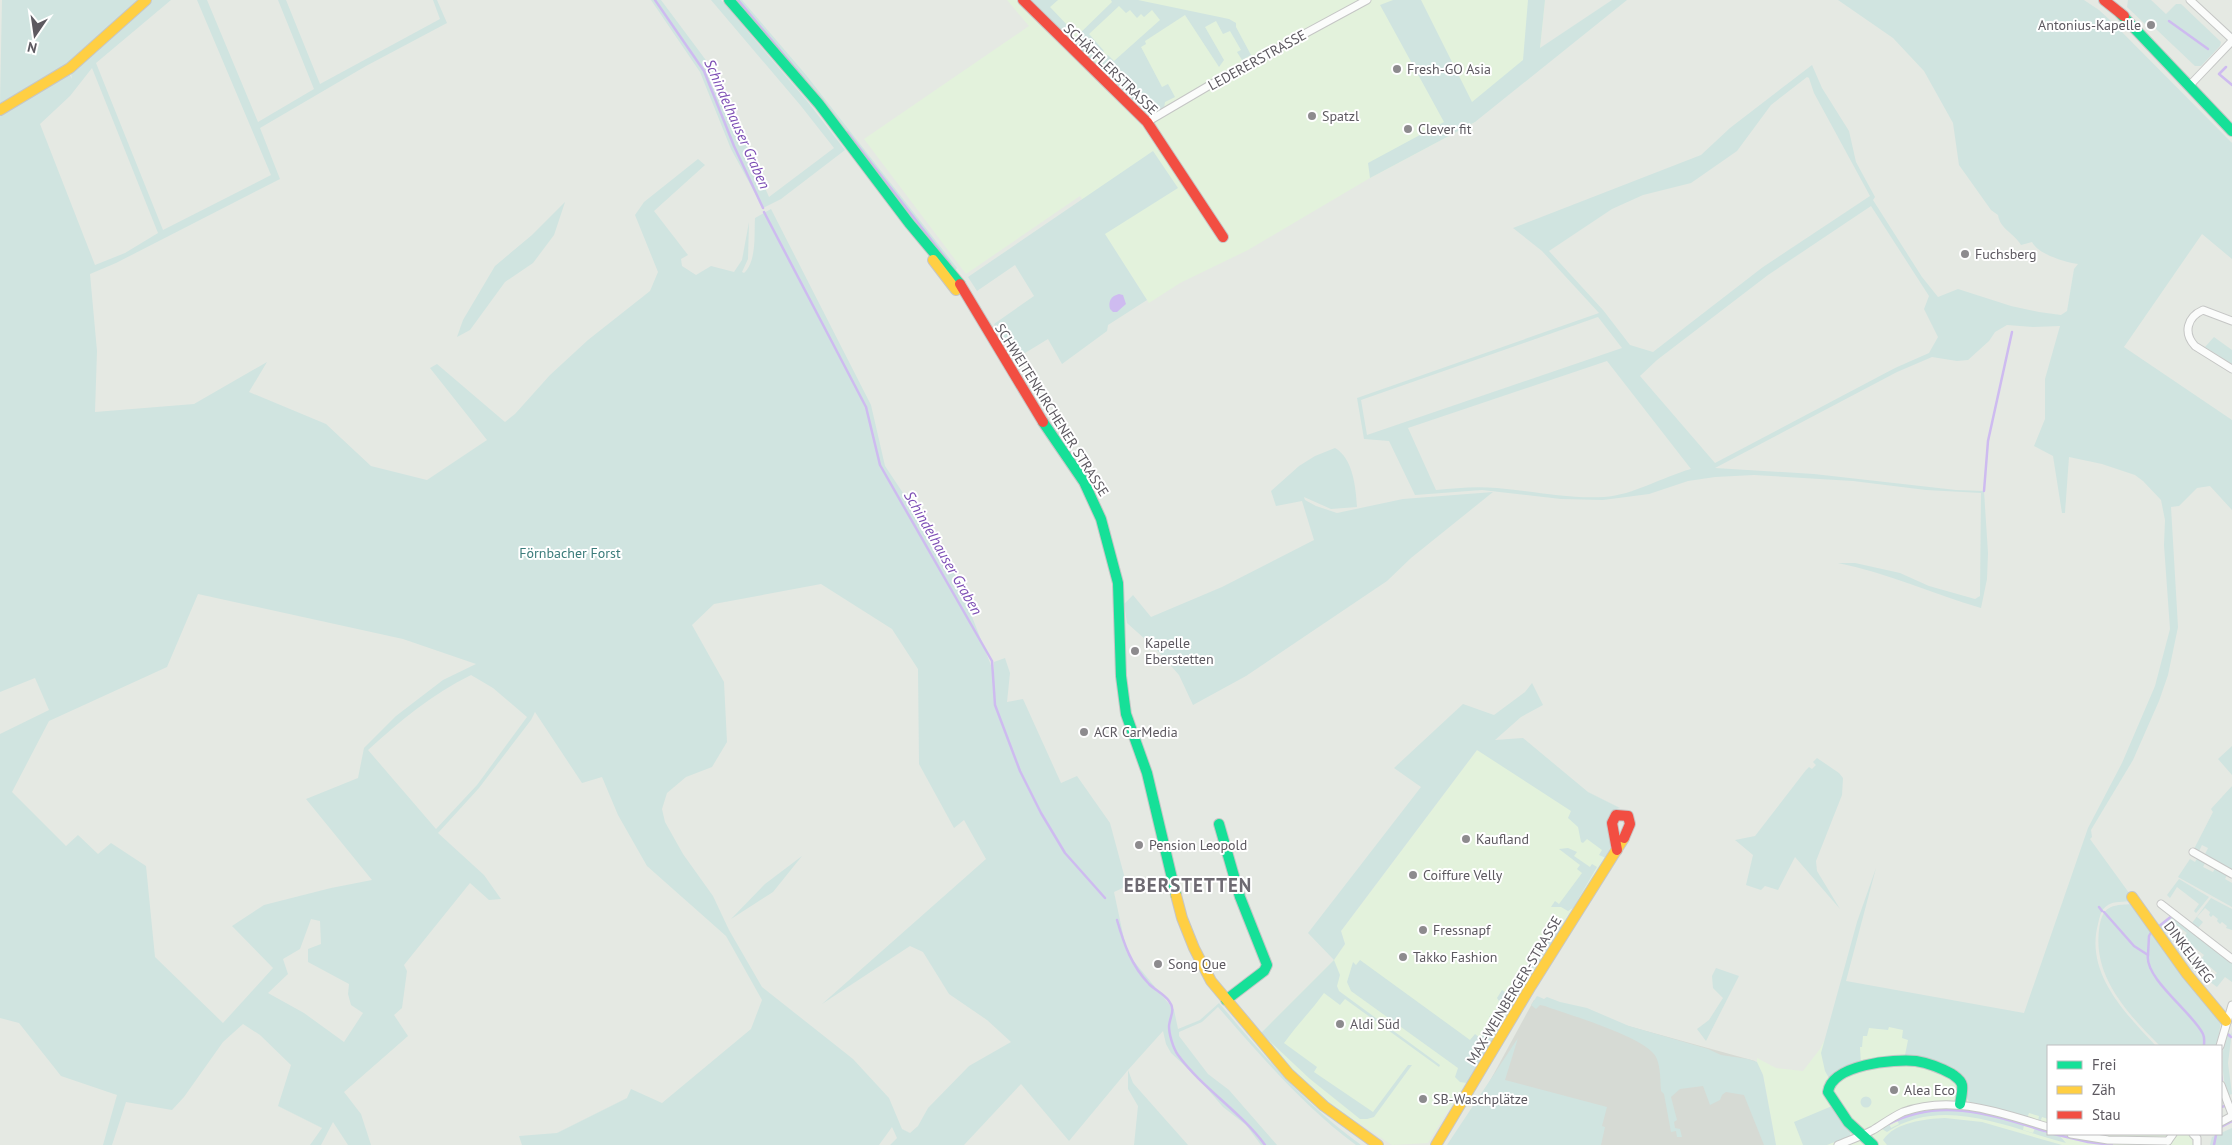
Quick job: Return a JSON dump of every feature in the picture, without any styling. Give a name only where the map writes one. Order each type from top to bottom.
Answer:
[{"type":"street","points":[[0,110],[70,68],[146,0]]},
{"type":"street","name":"SCHWEITENKIRCHENER STRASSE","points":[[729,0],[818,104],[910,223],[940,270],[981,321],[1028,400],[1084,482],[1099,513],[1118,583],[1121,676],[1126,714],[1149,778],[1185,926],[1204,969],[1226,1000],[1306,1090],[1378,1145]]},
{"type":"street","name":"SCHÄFFLERSTRASSE","points":[[1023,0],[1147,122],[1223,237]]},
{"type":"street","name":"LEDERERSTRASSE","points":[[1147,122],[1210,85],[1367,0]]},
{"type":"street","points":[[2104,0],[2120,13],[2156,54],[2190,85],[2232,131]]},
{"type":"street","points":[[2190,0],[2232,40],[2190,85]]},
{"type":"street","points":[[2232,321],[2203,310],[2190,320],[2187,332],[2195,346],[2232,369]]},
{"type":"street","points":[[1219,824],[1240,897],[1267,965],[1264,971],[1226,1000]]},
{"type":"street","name":"MAX-WEINBERGER-STRASSE","points":[[1436,1145],[1531,986],[1617,850]]},
{"type":"street","points":[[2193,852],[2232,874]]},
{"type":"street","name":"DINKELWEG","points":[[2132,897],[2186,974],[2226,1022]]},
{"type":"street","points":[[2161,904],[2232,959]]},
{"type":"street","points":[[2220,1045],[2232,1005]]},
{"type":"street","points":[[1873,1145],[1841,1114],[1828,1090],[1836,1079],[1867,1064],[1904,1060],[1922,1063],[1956,1076],[1961,1082],[1960,1104]]},
{"type":"street","points":[[2222,1088],[2232,1115]]},
{"type":"street","points":[[1838,1145],[1861,1135],[1896,1115],[1912,1109],[1939,1105],[1960,1104],[1990,1110],[2047,1128]]},
{"type":"street","points":[[2077,1135],[2108,1140],[2168,1143]]},
{"type":"shaded area","points":[[1007,0],[1545,0],[1540,49],[1475,122],[1370,178],[1248,250],[1180,283],[1149,303],[1080,196],[966,274],[864,139],[1029,26]]},
{"type":"shaded area","points":[[1119,294],[1123,295],[1126,304],[1117,312],[1113,312],[1110,309],[1110,301]]},
{"type":"shaded area","points":[[1477,750],[1607,824],[1606,858],[1428,1143],[1392,1145],[1330,1104],[1288,1066],[1261,1033],[1334,960],[1345,944],[1341,931]]},
{"type":"shaded area","points":[[1534,1000],[1755,1061],[1771,1145],[1455,1145]]},
{"type":"shaded area","points":[[1877,1011],[2047,1069],[2047,1135],[2189,1135],[2194,1145],[1776,1145],[1763,1075],[1757,1063],[1757,1058],[1776,1068],[1803,1071],[1820,1049],[1826,1037]]},
{"type":"green space","points":[[2,0],[141,0],[70,63],[0,105]]},
{"type":"green space","name":"Förnbacher Forst","points":[[146,0],[171,0],[96,63],[163,230],[271,175],[197,0],[207,0],[258,122],[314,89],[278,0],[286,0],[320,84],[440,19],[433,0],[437,0],[447,23],[366,66],[260,128],[280,179],[116,263],[90,274],[97,351],[95,412],[194,404],[267,362],[249,392],[326,424],[371,466],[427,480],[487,440],[430,368],[437,364],[505,422],[515,414],[550,375],[588,340],[650,291],[658,272],[635,215],[644,202],[698,159],[705,165],[654,211],[688,255],[681,259],[682,266],[696,275],[711,266],[734,272],[742,260],[749,222],[748,259],[742,272],[744,273],[753,255],[755,218],[771,209],[871,405],[885,466],[953,568],[994,673],[994,662],[1005,658],[1010,673],[1007,702],[1023,699],[1061,783],[1077,776],[1110,823],[1127,886],[1114,892],[1127,953],[1174,1010],[1178,1029],[1200,1020],[1219,1003],[1269,1061],[1303,1096],[1361,1145],[1356,1145],[1318,1114],[1267,1062],[1218,1007],[1202,1022],[1179,1032],[1179,1036],[1208,1074],[1229,1090],[1277,1145],[1261,1145],[1246,1125],[1223,1107],[1197,1077],[1171,1053],[1166,1044],[1163,1031],[1069,1141],[1021,1084],[964,1145],[890,1145],[897,1138],[892,1127],[879,1145],[522,1145],[519,1136],[557,1133],[627,1098],[631,1089],[662,1103],[751,1029],[762,1000],[726,936],[647,866],[618,815],[602,777],[582,783],[535,712],[531,720],[479,788],[438,833],[484,875],[501,899],[489,900],[470,883],[404,965],[407,971],[402,1008],[394,1015],[408,1036],[344,1092],[361,1114],[371,1145],[348,1145],[333,1122],[321,1145],[310,1145],[322,1128],[278,1106],[291,1065],[260,1035],[243,1024],[223,1042],[184,1097],[172,1110],[126,1102],[112,1145],[103,1145],[117,1095],[61,1076],[19,1023],[0,1018],[0,734],[49,710],[35,678],[0,692],[0,115],[69,73],[72,79],[70,68]],"holes":[[[92,68],[158,233],[125,253],[95,265],[40,124],[70,96]],[[821,584],[892,629],[918,669],[919,764],[954,828],[964,820],[986,859],[822,1004],[910,946],[923,952],[949,994],[987,1020],[1011,1042],[969,1066],[928,1108],[918,1126],[910,1133],[902,1129],[889,1098],[853,1059],[762,987],[729,930],[713,896],[683,854],[665,822],[662,809],[667,793],[686,777],[712,767],[727,742],[724,682],[692,625],[714,604]],[[198,594],[403,639],[476,664],[443,680],[396,716],[364,748],[358,778],[306,799],[372,880],[264,905],[232,926],[273,968],[223,1023],[155,957],[146,866],[111,843],[98,854],[78,835],[66,846],[12,792],[49,721],[167,667]],[[471,675],[493,688],[527,717],[477,785],[436,829],[368,750],[417,709],[457,682]],[[311,919],[320,921],[321,944],[308,949],[308,962],[349,984],[348,994],[351,1005],[363,1013],[344,1042],[304,1013],[268,993],[288,974],[283,959],[300,949]]]},
{"type":"green space","points":[[651,0],[661,0],[714,71],[769,197],[834,148],[711,0],[721,0],[807,101],[845,150],[781,199],[763,208],[731,149],[700,72]]},
{"type":"green space","points":[[734,0],[742,0],[806,75],[957,268],[954,272]]},
{"type":"green space","points":[[1030,0],[1058,0],[1050,7],[1070,28],[1064,34]]},
{"type":"green space","points":[[1111,0],[1138,0],[1229,19],[1236,23],[1236,27],[1251,55],[1242,60],[1237,52],[1241,50],[1230,31],[1223,34],[1216,21],[1205,27],[1224,60],[1219,67],[1185,15],[1145,41],[1146,44],[1141,47],[1162,87],[1168,84],[1175,97],[1165,102],[1164,108],[1151,113],[1143,111],[1097,65],[1108,55],[1114,61],[1160,20],[1152,10],[1144,17],[1141,14],[1137,18],[1130,10],[1126,13],[1119,6],[1089,34],[1104,51],[1093,62],[1072,41],[1112,2]]},
{"type":"green space","points":[[1393,0],[1421,0],[1472,102],[1523,60],[1528,0],[1545,0],[1540,48],[1612,0],[1627,0],[1475,122],[1370,178],[1368,163],[1444,122],[1380,5]]},
{"type":"green space","points":[[1838,0],[2084,0],[2111,21],[2232,143],[2232,259],[2202,234],[2124,347],[2232,420],[2232,510],[2210,486],[2197,488],[2179,506],[2171,507],[2178,627],[2168,675],[2159,701],[2133,760],[2091,830],[2092,837],[2090,839],[2132,897],[2131,901],[2110,904],[2102,911],[2095,942],[2097,959],[2110,991],[2132,1020],[2155,1045],[2047,1045],[2047,1119],[2042,1117],[2040,1122],[2038,1121],[2039,1116],[2029,1113],[2027,1118],[1970,1102],[1967,1099],[1966,1084],[1920,1058],[1905,1055],[1908,1040],[1902,1038],[1903,1030],[1889,1027],[1888,1030],[1869,1028],[1867,1036],[1863,1036],[1862,1047],[1860,1047],[1861,1064],[1830,1080],[1825,1071],[1821,1053],[1857,922],[1876,868],[1846,981],[2024,1013],[2088,828],[2122,763],[2155,686],[2170,629],[2164,545],[2165,520],[2161,500],[2135,475],[2102,464],[2069,457],[2065,513],[2062,513],[2053,456],[2034,446],[2045,419],[2045,379],[2060,326],[2033,327],[2007,325],[1995,332],[1989,341],[1968,360],[1957,361],[1932,357],[1897,372],[1715,468],[1814,474],[1956,490],[1984,491],[1988,553],[1987,579],[1981,608],[1875,572],[1838,563],[1855,563],[1900,573],[1929,586],[1975,599],[1980,596],[1981,493],[1926,490],[1853,481],[1754,475],[1715,477],[1688,481],[1649,494],[1603,500],[1561,499],[1482,490],[1415,495],[1389,441],[1364,439],[1357,398],[1599,313],[1542,251],[1513,228],[1701,155],[1730,128],[1812,65],[1822,88],[1849,131],[1856,162],[1875,197],[1873,200],[1922,277],[1938,297],[1958,289],[2011,306],[2061,315],[2067,311],[2074,269],[2078,264],[2046,254],[2032,242],[2021,245],[2001,224],[1998,215],[1991,210],[1959,165],[1953,123],[1924,71],[1893,38]],"holes":[[[1807,77],[1870,196],[1763,267],[1653,352],[1630,345],[1603,310],[1549,251],[1612,209],[1643,195],[1691,183],[1737,151],[1771,105]],[[1871,206],[1929,296],[1924,309],[1938,337],[1929,353],[1895,368],[1715,463],[1640,376],[1657,360],[1768,275]],[[1598,317],[1622,348],[1367,435],[1361,400]],[[1607,361],[1691,469],[1626,493],[1604,497],[1564,496],[1489,487],[1436,490],[1408,428]]]},
{"type":"green space","points":[[2128,0],[2151,0],[2166,14],[2176,4],[2181,4],[2221,42],[2220,46],[2201,66],[2195,66],[2156,29],[2157,24],[2153,20],[2146,25],[2127,7]]},
{"type":"green space","points":[[1153,151],[1178,188],[1105,234],[1147,300],[1108,325],[1107,331],[1062,364],[1048,339],[1015,359],[994,324],[1034,296],[1015,265],[977,291],[968,277]]},
{"type":"green space","points":[[565,202],[554,235],[533,263],[505,282],[470,330],[457,337],[463,320],[495,266],[532,235]]},
{"type":"green space","points":[[2214,337],[2232,350],[2232,364],[2205,347]]},
{"type":"green space","points":[[1335,448],[1350,466],[1356,491],[1357,507],[1331,509],[1304,497],[1305,500],[1316,506],[1337,513],[1403,499],[1493,492],[1411,558],[1387,581],[1246,676],[1193,705],[1179,675],[1156,649],[1127,623],[1124,604],[1133,595],[1151,617],[1222,587],[1314,540],[1302,501],[1276,506],[1271,491],[1299,466],[1315,456]]},
{"type":"green space","points":[[1532,683],[1543,705],[1521,717],[1495,740],[1523,738],[1588,792],[1620,808],[1613,810],[1608,819],[1607,823],[1611,841],[1606,858],[1599,855],[1602,850],[1587,839],[1583,843],[1581,842],[1578,827],[1568,818],[1571,811],[1477,750],[1341,931],[1345,944],[1334,960],[1308,933],[1421,787],[1394,768],[1463,704],[1494,715],[1525,692]]},
{"type":"green space","points":[[2232,746],[2232,775],[2218,759]]},
{"type":"green space","points":[[1817,758],[1839,773],[1843,778],[1842,795],[1816,861],[1817,871],[1840,909],[1795,857],[1778,890],[1765,886],[1761,890],[1746,885],[1753,855],[1735,840],[1755,836],[1806,770],[1809,767],[1812,769],[1816,765],[1813,762]]},
{"type":"green space","points":[[2232,786],[2232,870],[2205,854],[2208,848],[2202,845],[2199,851],[2194,849],[2213,812],[2211,809]]},
{"type":"green space","points":[[1568,848],[1577,852],[1574,856],[1590,867],[1592,864],[1597,867],[1573,908],[1568,911],[1561,907],[1551,907],[1555,901],[1559,904],[1582,873],[1577,869],[1580,865],[1559,849]]},
{"type":"green space","points":[[802,856],[773,892],[731,919],[765,884]]},
{"type":"green space","points":[[2198,857],[2206,861],[2203,867],[2213,872],[2216,867],[2228,873],[2225,879],[2232,883],[2232,907],[2178,877],[2190,859],[2195,862]]},
{"type":"green space","points":[[2179,879],[2209,897],[2196,913],[2194,911],[2199,904],[2177,887],[2170,898],[2167,895]]},
{"type":"green space","points":[[2211,898],[2232,909],[2232,930],[2226,928],[2227,926],[2222,922],[2220,924],[2213,915],[2211,917],[2209,915],[2210,912],[2205,908],[2197,917],[2203,922],[2198,928],[2192,923]]},
{"type":"green space","points":[[2133,904],[2221,1021],[2217,1045],[2159,1045],[2125,1008],[2107,980],[2099,947],[2099,930],[2102,916],[2108,908]]},
{"type":"green space","points":[[2173,916],[2232,963],[2232,982],[2225,977],[2217,987],[2209,981],[2217,973],[2208,965],[2200,973],[2193,971],[2204,955],[2191,945],[2183,955],[2177,950],[2187,933],[2174,923],[2165,934],[2172,940],[2169,944],[2158,928]]},
{"type":"green space","points":[[1553,919],[1560,921],[1562,924],[1560,931],[1512,998],[1516,1002],[1511,1008],[1501,1004],[1497,998],[1502,990],[1506,993],[1555,927],[1551,922]]},
{"type":"green space","points":[[1334,960],[1340,975],[1337,986],[1339,991],[1440,1065],[1439,1067],[1345,999],[1340,1005],[1324,993],[1284,1043],[1317,1067],[1314,1072],[1373,1112],[1408,1065],[1412,1065],[1374,1117],[1367,1119],[1360,1119],[1310,1079],[1261,1033]]},
{"type":"green space","points":[[1360,960],[1470,1040],[1475,1034],[1480,1038],[1494,1021],[1489,1016],[1497,1017],[1502,1022],[1467,1083],[1460,1082],[1455,1077],[1458,1068],[1351,991],[1347,982],[1353,962],[1356,965]]},
{"type":"green space","points":[[1716,968],[1739,976],[1706,1041],[1697,1029],[1709,1020],[1723,998],[1713,988],[1712,976]]},
{"type":"green space","points":[[1537,996],[1587,1008],[1629,1026],[1708,1049],[1721,1055],[1757,1062],[1763,1075],[1776,1145],[1764,1145],[1744,1095],[1726,1092],[1720,1100],[1710,1105],[1703,1086],[1680,1089],[1671,1097],[1677,1120],[1674,1122],[1675,1128],[1680,1129],[1682,1137],[1677,1137],[1676,1131],[1671,1132],[1664,1094],[1661,1091],[1658,1061],[1649,1049],[1623,1034],[1588,1021],[1545,1006],[1540,1005],[1536,1009],[1531,1005]]},
{"type":"green space","points":[[2232,1031],[2228,1063],[2232,1094],[2227,1096],[2223,1072],[2223,1049],[2226,1032],[2231,1034]]},
{"type":"green space","points":[[1518,1038],[1505,1080],[1607,1107],[1602,1126],[1605,1127],[1601,1145],[1447,1145]]},
{"type":"green space","points":[[1128,1070],[1133,1083],[1188,1145],[1134,1145],[1138,1106],[1128,1089]]},
{"type":"green space","points":[[1866,1096],[1872,1102],[1866,1108],[1860,1102]]},
{"type":"green space","points":[[1832,1106],[1851,1130],[1850,1136],[1827,1145],[1803,1145],[1794,1122]]},
{"type":"green space","points":[[1961,1109],[1987,1114],[2024,1125],[2023,1130],[2033,1133],[2035,1128],[2047,1135],[2059,1135],[2066,1143],[1999,1123],[1953,1115],[1930,1116],[1908,1121],[1887,1132],[1882,1129],[1889,1124],[1891,1128],[1899,1124],[1897,1120],[1920,1112]]},
{"type":"green space","points":[[1945,1118],[1982,1122],[2062,1145],[1887,1145],[1883,1140],[1888,1134],[1903,1125],[1929,1119]]},
{"type":"green space","points":[[2232,1128],[2232,1145],[2210,1145],[2212,1137],[2222,1135],[2222,1132]]},
{"type":"waterway","name":"Schindelhauser Graben","points":[[655,0],[704,71],[734,146],[763,208]]},
{"type":"waterway","points":[[738,0],[804,79]]},
{"type":"waterway","points":[[2169,21],[2208,49]]},
{"type":"waterway","points":[[2226,67],[2219,74],[2232,85]]},
{"type":"waterway","points":[[847,132],[950,264]]},
{"type":"waterway","name":"Schindelhauser Graben","points":[[764,212],[866,407],[880,465],[992,661],[995,705],[1020,771],[1041,813],[1065,853],[1105,898]]},
{"type":"waterway","points":[[1984,491],[1988,441],[2012,332]]},
{"type":"waterway","points":[[2099,907],[2102,911]]},
{"type":"waterway","points":[[2104,912],[2134,946],[2148,955],[2149,964],[2161,985],[2190,1016],[2203,1034],[2204,1045]]},
{"type":"waterway","points":[[2158,927],[2173,915]]},
{"type":"waterway","name":"Schindelhauser Graben","points":[[1117,920],[1125,946],[1137,969],[1149,984],[1165,996],[1171,1004],[1169,1029],[1178,1055],[1198,1078],[1245,1122],[1265,1145]]},
{"type":"waterway","points":[[2148,955],[2149,936],[2153,929]]},
{"type":"waterway","points":[[2225,1032],[2231,1037]]},
{"type":"waterway","points":[[1889,1124],[1929,1111],[1949,1110],[1988,1115],[2047,1132]]},
{"type":"waterway","points":[[2222,1126],[2232,1121]]},
{"type":"waterway","points":[[2058,1135],[2112,1145]]},
{"type":"waterway","points":[[2214,1145],[2216,1135]]},
{"type":"traffic: fast","points":[[729,0],[819,104],[909,223],[960,284]]},
{"type":"traffic: fast","points":[[2120,13],[2232,131]]},
{"type":"traffic: fast","points":[[1043,422],[1084,482],[1101,519],[1118,583],[1121,676],[1126,714],[1147,773],[1176,895]]},
{"type":"traffic: fast","points":[[1219,824],[1240,897],[1267,965],[1264,971],[1226,1000]]},
{"type":"traffic: fast","points":[[1873,1145],[1848,1122],[1828,1092],[1832,1083],[1840,1075],[1852,1069],[1894,1061],[1916,1061],[1930,1064],[1952,1074],[1959,1080],[1962,1087],[1960,1104]]},
{"type":"traffic: slow","points":[[0,110],[70,68],[146,0]]},
{"type":"traffic: slow","points":[[933,260],[956,290]]},
{"type":"traffic: slow","points":[[1436,1145],[1531,986],[1624,838]]},
{"type":"traffic: slow","points":[[1176,895],[1182,918],[1194,948],[1211,981],[1289,1074],[1324,1106],[1378,1145]]},
{"type":"traffic: slow","points":[[2132,897],[2187,974],[2226,1021]]},
{"type":"traffic: jam","points":[[1023,0],[1147,122],[1223,237]]},
{"type":"traffic: jam","points":[[2104,0],[2124,16]]},
{"type":"traffic: jam","points":[[960,284],[1043,422]]},
{"type":"traffic: jam","points":[[1617,850],[1612,823],[1616,815],[1628,816],[1630,824],[1624,838]]},
{"type":"place","name":"Antonius-Kapelle","points":[[2151,25]]},
{"type":"place","name":"Fresh-GO Asia","points":[[1397,69]]},
{"type":"place","name":"Spatzl","points":[[1312,116]]},
{"type":"place","name":"Clever fit","points":[[1408,129]]},
{"type":"place","name":"Fuchsberg","points":[[1965,254]]},
{"type":"place","name":"Kapelle Eberstetten","points":[[1135,651]]},
{"type":"place","name":"ACR CarMedia","points":[[1084,732]]},
{"type":"place","name":"Kaufland","points":[[1466,839]]},
{"type":"place","name":"Pension Leopold","points":[[1139,845]]},
{"type":"place","name":"Coiffure Velly","points":[[1413,875]]},
{"type":"place","name":"Fressnapf","points":[[1423,930]]},
{"type":"place","name":"Takko Fashion","points":[[1403,957]]},
{"type":"place","name":"Song Que","points":[[1158,964]]},
{"type":"place","name":"Aldi Süd","points":[[1340,1024]]},
{"type":"place","name":"Alea Eco","points":[[1894,1090]]},
{"type":"place","name":"SB-Waschplätze","points":[[1423,1099]]},
{"type":"district","name":"EBERSTETTEN","points":[[1188,885]]}]
